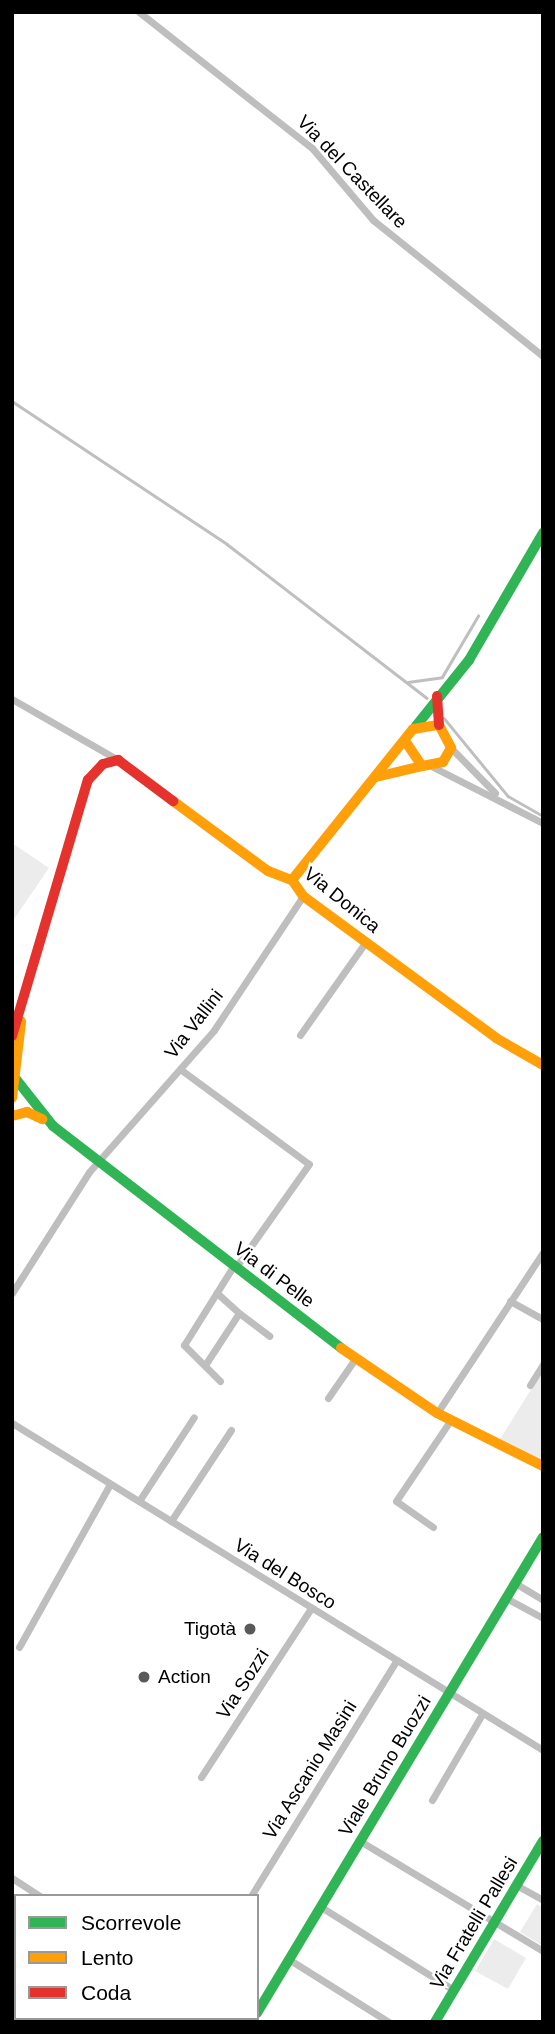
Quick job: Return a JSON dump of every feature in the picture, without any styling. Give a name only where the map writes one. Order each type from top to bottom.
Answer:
[{"type":"street","name":"Via del Castellare","points":[[139,12],[312,148],[373,220],[543,356]]},
{"type":"street","points":[[292,880],[376,777],[407,744],[413,729],[437,696],[469,660],[543,533]]},
{"type":"street","points":[[437,696],[439,725],[451,748],[500,799]]},
{"type":"street","name":"Via Donica","points":[[12,699],[118,760],[268,871],[292,880],[303,896],[365,943],[543,1065]]},
{"type":"street","points":[[413,729],[439,725]]},
{"type":"street","points":[[407,744],[427,767],[500,799],[543,823]]},
{"type":"street","points":[[376,777],[427,767],[451,748]]},
{"type":"street","points":[[12,1036],[21,1009],[37,935],[88,780],[118,760]]},
{"type":"street","name":"Via Vallini","points":[[12,1293],[97,1161],[214,1030],[303,896]]},
{"type":"street","points":[[300,1035],[365,943]]},
{"type":"street","points":[[12,1098],[21,1009]]},
{"type":"street","points":[[180,1069],[309,1164],[235,1266],[184,1345],[220,1381]]},
{"type":"street","name":"Via di Pelle","points":[[15,1077],[53,1126],[355,1359],[450,1421],[543,1466]]},
{"type":"street","points":[[12,1116],[27,1112],[53,1126]]},
{"type":"street","points":[[436,1413],[543,1252]]},
{"type":"street","points":[[217,1293],[269,1336]]},
{"type":"street","points":[[510,1301],[543,1319]]},
{"type":"street","points":[[205,1365],[239,1313]]},
{"type":"street","points":[[328,1398],[355,1359]]},
{"type":"street","points":[[530,1385],[543,1364]]},
{"type":"street","points":[[138,1501],[194,1417]]},
{"type":"street","points":[[433,1527],[396,1501],[450,1421]]},
{"type":"street","name":"Via del Bosco","points":[[12,1423],[543,1750]]},
{"type":"street","points":[[171,1521],[231,1430]]},
{"type":"street","points":[[19,1647],[110,1484]]},
{"type":"street","name":"Viale Bruno Buozzi","points":[[259,2010],[449,1694],[520,1587],[543,1537]]},
{"type":"street","points":[[520,1587],[543,1600]]},
{"type":"street","points":[[511,1600],[543,1618]]},
{"type":"street","name":"Via Sozzi","points":[[201,1777],[312,1608]]},
{"type":"street","name":"Via Ascanio Masini","points":[[252,1894],[396,1661]]},
{"type":"street","points":[[432,1800],[482,1714]]},
{"type":"street","points":[[360,1841],[543,1951]]},
{"type":"street","name":"Via Fratelli Pallesi","points":[[435,2022],[543,1842]]},
{"type":"street","points":[[12,1878],[37,1894]]},
{"type":"street","points":[[516,1885],[543,1900]]},
{"type":"street","points":[[321,1907],[454,1990]]},
{"type":"street","points":[[290,1960],[389,2022]]},
{"type":"shaded area","points":[[12,843],[49,868],[12,922]]},
{"type":"shaded area","points":[[543,1370],[543,1462],[499,1441]]},
{"type":"shaded area","points":[[537,1904],[543,1908],[543,1946],[520,1932]]},
{"type":"shaded area","points":[[494,1939],[526,1958],[508,1989],[475,1971]]},
{"type":"waterway","points":[[12,401],[227,544],[427,698]]},
{"type":"waterway","points":[[408,682],[442,677],[478,616]]},
{"type":"waterway","points":[[444,718],[508,796],[543,816]]},
{"type":"traffic: fast","points":[[416,726],[469,660],[543,533]]},
{"type":"traffic: fast","points":[[12,1074],[53,1126],[341,1348]]},
{"type":"traffic: fast","points":[[259,2010],[543,1537]]},
{"type":"traffic: fast","points":[[435,2022],[543,1841]]},
{"type":"traffic: slow","points":[[292,880],[413,729],[439,725],[451,748],[443,762],[422,766],[407,744]]},
{"type":"traffic: slow","points":[[376,777],[422,766]]},
{"type":"traffic: slow","points":[[173,801],[268,871],[292,880],[303,896],[496,1038],[543,1065]]},
{"type":"traffic: slow","points":[[12,1098],[21,1022]]},
{"type":"traffic: slow","points":[[12,1116],[27,1112],[42,1119]]},
{"type":"traffic: slow","points":[[341,1348],[437,1413],[543,1466]]},
{"type":"traffic: jam","points":[[437,696],[439,725]]},
{"type":"traffic: jam","points":[[12,1036],[88,780],[103,764],[118,760],[173,801]]},
{"type":"place","name":"Tigotà","points":[[250,1629]]},
{"type":"place","name":"Action","points":[[144,1677]]}]
